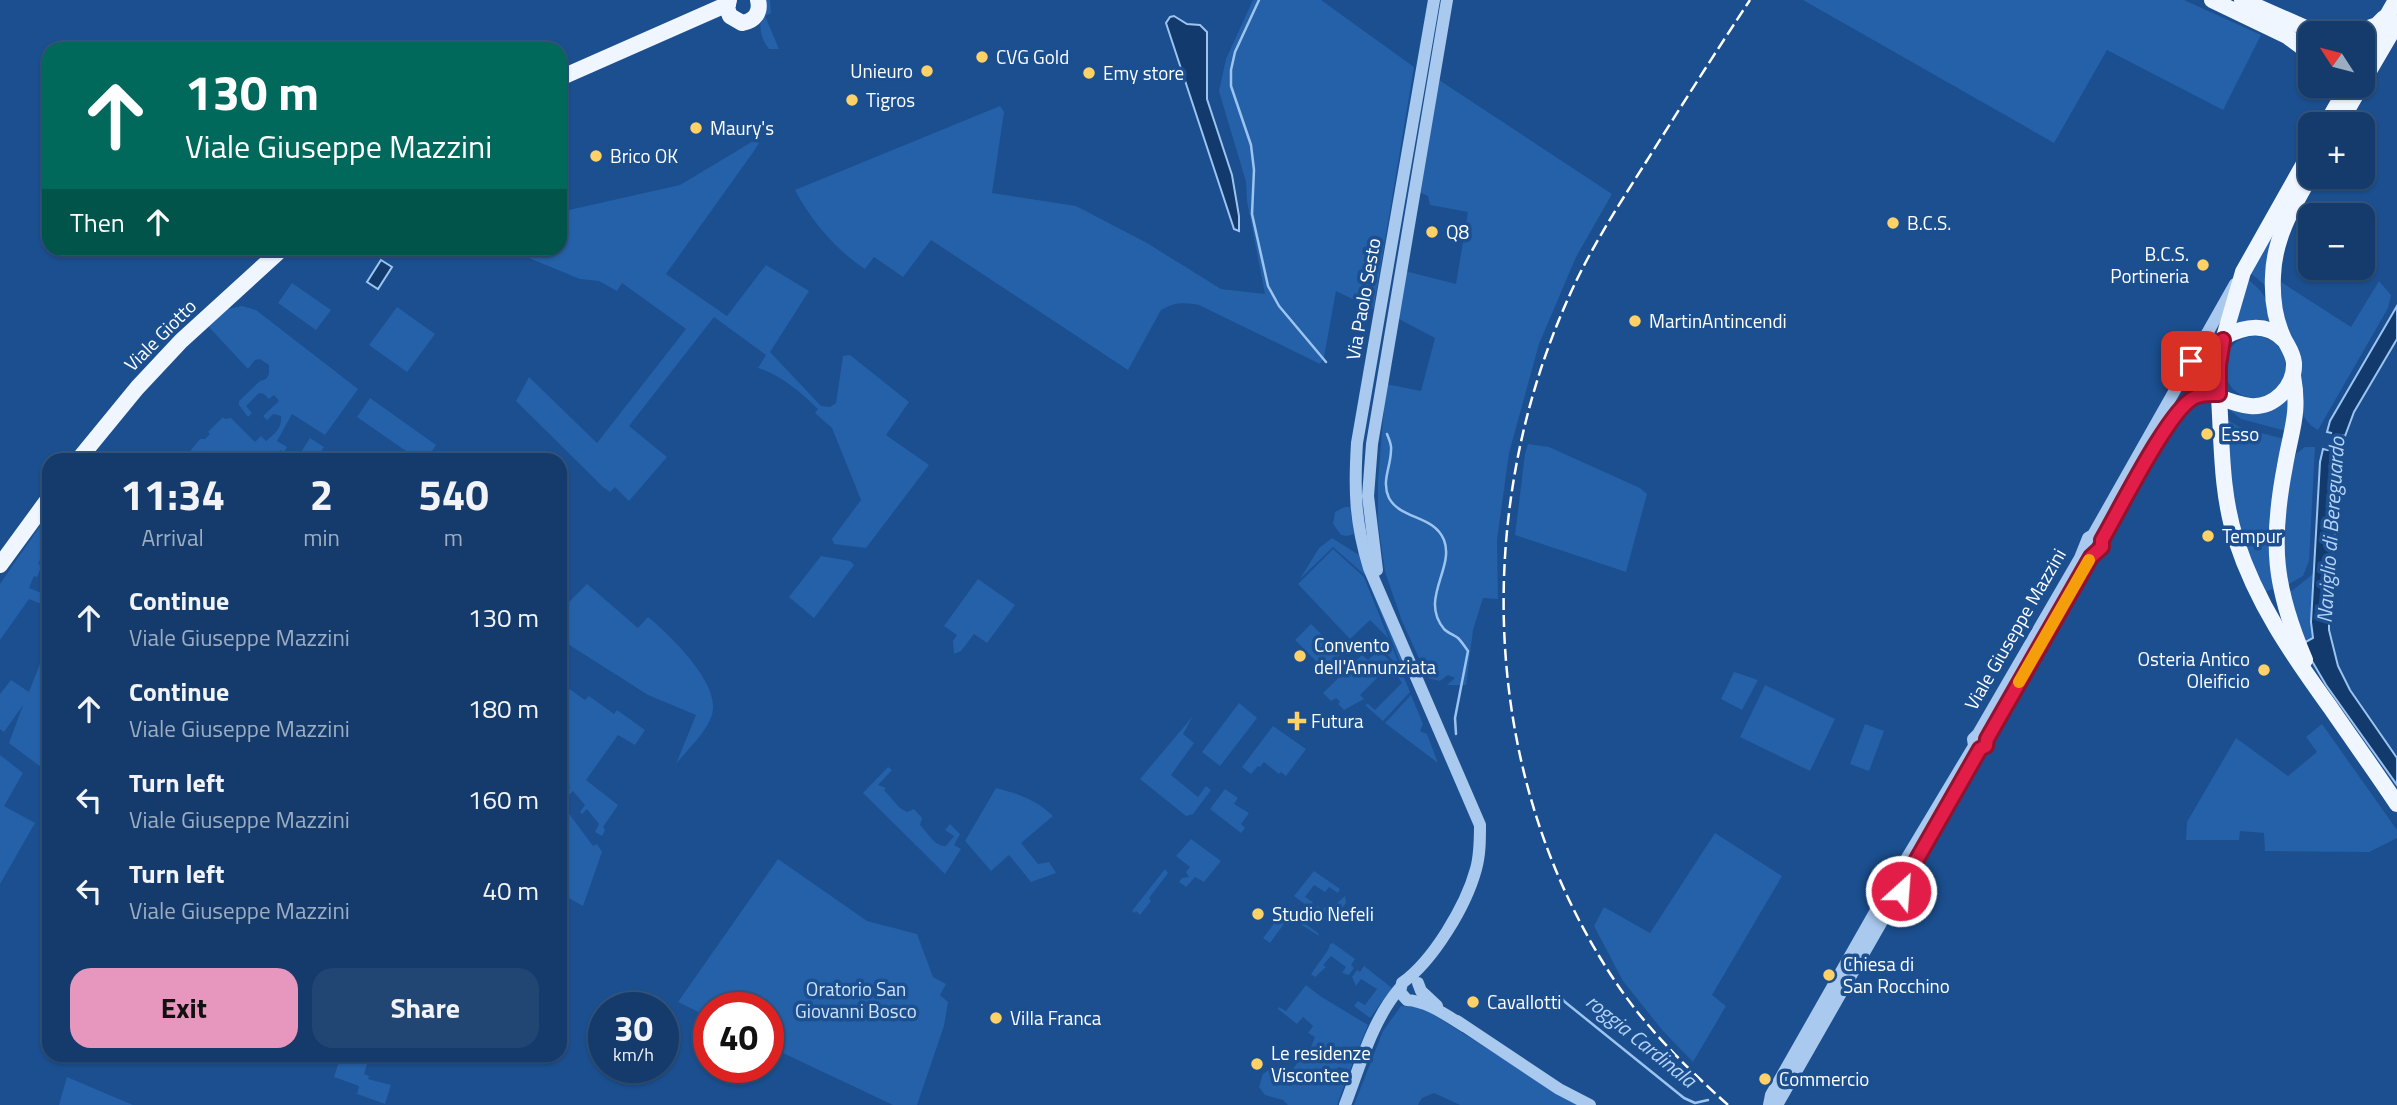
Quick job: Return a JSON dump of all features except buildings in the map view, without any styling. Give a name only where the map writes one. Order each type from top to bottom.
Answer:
[{"type":"main road","points":[[2212,0],[2287,36],[2298,45]]},
{"type":"main road","points":[[2242,0],[2298,25]]},
{"type":"main road","points":[[567,75],[705,14],[730,8],[742,23],[751,21],[757,15],[760,3]]},
{"type":"main road","points":[[2375,26],[2394,12]]},
{"type":"main road","points":[[2375,40],[2394,12]]},
{"type":"main road","points":[[2375,52],[2394,12]]},
{"type":"main road","name":"Viale Giuseppe Mazzini","points":[[2219,395],[2219,365],[2224,339],[2243,272],[2298,174]]},
{"type":"main road","points":[[2304,189],[2283,229],[2274,264],[2274,305],[2284,340],[2292,353],[2297,415],[2279,504],[2275,535],[2276,561],[2288,619],[2307,667],[2329,706]]},
{"type":"main road","name":"Viale Giotto","points":[[84,453],[137,388],[181,341],[274,256]]},
{"type":"main road","name":"Viale Giuseppe Mazzini","points":[[2224,339],[2240,329],[2261,327],[2277,333],[2284,340]]},
{"type":"main road","points":[[2293,376],[2282,394],[2262,405],[2245,406],[2219,395],[2223,469],[2235,538],[2248,574],[2276,629],[2397,804]]},
{"type":"main road","points":[[0,565],[42,508]]},
{"type":"street","name":"Via Paolo Sesto","points":[[1345,1105],[1369,1042],[1387,1007],[1411,990],[1429,955],[1459,911],[1471,883],[1480,847],[1480,825],[1369,568],[1357,523],[1354,494],[1357,443],[1434,0]]},
{"type":"street","name":"Via Paolo Sesto","points":[[1385,601],[1376,564],[1368,496],[1372,444],[1447,0]]},
{"type":"street","name":"Viale Giuseppe Mazzini","points":[[1769,1105],[1893,893],[1904,882],[2094,542],[2191,361],[2243,272]]},
{"type":"street","name":"Viale Giuseppe Mazzini","points":[[2191,361],[2224,339]]},
{"type":"street","name":"Viale Giuseppe Mazzini","points":[[2094,542],[2178,411],[2198,396],[2219,395]]},
{"type":"street","name":"Viale Giuseppe Mazzini","points":[[1777,1105],[1893,893]]},
{"type":"street","points":[[1411,990],[1559,1089],[1590,1105]]},
{"type":"green space","points":[[767,0],[770,0],[771,13],[765,16],[779,49],[769,49],[762,38],[761,19]]},
{"type":"green space","points":[[1253,0],[1321,0],[1414,67],[1374,306],[1373,309],[1336,291],[1324,357],[1320,364],[1199,305],[1184,303],[1170,305],[1161,310],[1128,370],[931,240],[903,277],[874,257],[865,269],[825,234],[795,190],[1000,106],[1004,112],[992,193],[1076,206],[1147,243],[1221,289],[1265,294],[1247,201],[1246,182],[1219,91],[1226,59]]},
{"type":"green space","points":[[1803,0],[2184,0],[2261,35],[2223,110],[2107,50],[2054,143]]},
{"type":"green space","points":[[1439,80],[1612,194],[1576,257],[1539,344],[1509,453],[1497,540],[1498,599],[1483,598],[1473,630],[1466,685],[1447,685],[1455,678],[1448,675],[1440,681],[1428,678],[1402,621],[1385,572],[1378,523],[1378,481],[1386,384],[1421,391],[1435,338],[1397,318],[1405,271],[1456,284],[1468,212],[1430,205],[1428,196],[1419,192]]},
{"type":"green space","points":[[755,140],[759,143],[666,274],[727,316],[766,265],[809,291],[770,352],[821,406],[830,407],[836,403],[843,356],[850,355],[909,402],[886,435],[929,465],[866,548],[834,544],[832,539],[861,500],[832,428],[815,413],[818,409],[797,390],[775,375],[758,368],[766,355],[714,317],[629,426],[667,457],[629,501],[615,487],[610,492],[603,487],[516,401],[529,377],[597,443],[686,329],[622,283],[617,291],[599,281],[580,279],[524,256],[567,256],[567,210],[680,185]]},
{"type":"green space","points":[[2278,222],[2266,286],[2249,272]]},
{"type":"green space","points":[[2247,279],[2259,289],[2266,300],[2273,327],[2231,327]]},
{"type":"green space","points":[[2278,280],[2351,327],[2379,281],[2391,295],[2388,308],[2318,430],[2307,421],[2301,409]]},
{"type":"green space","points":[[292,283],[331,310],[316,330],[278,303]]},
{"type":"green space","points":[[242,306],[256,310],[358,389],[325,435],[292,414],[277,441],[287,447],[284,452],[189,453],[200,439],[205,439],[210,434],[208,432],[223,417],[231,418],[255,442],[261,436],[266,441],[277,431],[280,424],[281,416],[273,414],[267,420],[263,416],[279,401],[274,395],[269,399],[259,393],[246,406],[252,413],[248,417],[239,405],[239,401],[260,381],[266,379],[269,365],[260,359],[255,360],[248,369],[207,325],[223,310]]},
{"type":"green space","points":[[397,307],[435,334],[407,372],[369,345]]},
{"type":"green space","points":[[2249,336],[2261,336],[2277,345],[2284,355],[2284,379],[2277,389],[2261,398],[2249,398],[2238,393],[2229,384],[2224,373],[2224,361],[2229,350],[2238,341]]},
{"type":"green space","points":[[2216,346],[2215,390],[2195,392],[2189,378],[2198,362]]},
{"type":"green space","points":[[2289,393],[2286,431],[2241,419],[2227,408]]},
{"type":"green space","points":[[370,398],[436,445],[431,453],[409,453],[357,417]]},
{"type":"green space","points":[[2225,418],[2239,427],[2284,439],[2272,512],[2276,587],[2261,594],[2238,535]]},
{"type":"green space","points":[[310,438],[324,447],[320,453],[300,453]]},
{"type":"green space","points":[[1528,444],[1549,447],[1640,488],[1647,494],[1626,572],[1515,535]]},
{"type":"green space","points":[[2305,447],[2315,447],[2309,561],[2303,576],[2284,587],[2280,572],[2290,465],[2296,454]]},
{"type":"green space","points":[[1350,507],[1354,534],[1347,536],[1341,535],[1333,524],[1335,512]]},
{"type":"green space","points":[[42,523],[42,558],[38,564],[42,565],[29,588],[42,593],[42,604],[29,599],[0,640],[0,584]]},
{"type":"green space","points":[[1332,538],[1359,555],[1406,665],[1402,667],[1366,576],[1333,547],[1300,579],[1319,548]]},
{"type":"green space","points":[[1333,549],[1364,577],[1389,639],[1370,620],[1350,639],[1298,584]]},
{"type":"green space","points":[[821,556],[850,561],[854,565],[814,618],[789,597]]},
{"type":"green space","points":[[2313,574],[2313,638],[2302,644],[2285,593]]},
{"type":"green space","points":[[978,579],[1015,605],[987,643],[974,634],[961,651],[954,654],[953,641],[957,635],[944,626]]},
{"type":"green space","points":[[587,584],[638,628],[648,617],[692,661],[709,690],[713,703],[712,715],[701,735],[676,764],[696,715],[648,695],[567,643],[567,604]]},
{"type":"green space","points":[[1311,624],[1341,654],[1325,670],[1295,640]]},
{"type":"green space","points":[[1389,639],[1399,664],[1398,666],[1381,648]]},
{"type":"green space","points":[[1379,650],[1392,663],[1360,695],[1364,699],[1344,710],[1336,698],[1331,701],[1323,693],[1362,655],[1368,660]]},
{"type":"green space","points":[[42,659],[41,767],[9,743],[23,705],[4,732],[0,729],[0,694],[11,680],[29,692]]},
{"type":"green space","points":[[1734,672],[1758,680],[1742,710],[1721,699]]},
{"type":"green space","points":[[1402,673],[1410,692],[1383,721],[1365,705],[1368,704],[1375,710],[1402,683],[1398,677]]},
{"type":"green space","points":[[1765,685],[1835,719],[1810,771],[1740,737]]},
{"type":"green space","points":[[567,689],[585,700],[589,696],[614,714],[617,710],[645,730],[635,745],[618,735],[586,780],[618,805],[603,827],[605,830],[602,836],[595,832],[599,824],[587,809],[582,814],[580,812],[585,805],[573,791],[567,794],[570,788],[567,784]]},
{"type":"green space","points":[[1411,695],[1423,724],[1420,731],[1427,734],[1438,763],[1385,723]]},
{"type":"green space","points":[[1239,703],[1257,718],[1220,766],[1202,752]]},
{"type":"green space","points":[[1193,716],[1183,734],[1194,743],[1171,775],[1198,797],[1206,786],[1211,790],[1193,814],[1186,816],[1140,779]]},
{"type":"green space","points":[[1865,724],[1884,731],[1869,771],[1850,764]]},
{"type":"green space","points":[[2322,724],[2397,830],[2397,838],[2369,852],[2265,851],[2264,833],[2240,831],[2239,840],[2186,840],[2187,822],[2236,738],[2288,776],[2317,752],[2306,737]]},
{"type":"green space","points":[[1273,726],[1306,749],[1286,776],[1264,762],[1251,774],[1242,767]]},
{"type":"green space","points":[[0,755],[23,773],[4,806],[35,823],[0,884]]},
{"type":"green space","points":[[888,767],[892,770],[878,785],[886,788],[884,790],[900,808],[907,812],[914,809],[922,818],[920,825],[935,842],[946,846],[954,836],[945,830],[950,824],[960,834],[954,845],[961,849],[945,874],[863,793]]},
{"type":"green space","points":[[996,788],[1033,801],[1053,816],[1021,843],[1038,864],[1049,862],[1056,873],[1031,882],[1009,855],[991,871],[965,841]]},
{"type":"green space","points":[[1225,789],[1238,798],[1234,804],[1249,813],[1241,824],[1245,828],[1241,833],[1210,809]]},
{"type":"green space","points":[[567,811],[593,846],[597,844],[602,852],[583,906],[567,897]]},
{"type":"green space","points":[[1715,833],[1782,876],[1712,995],[1726,1006],[1693,1062],[1663,1031],[1623,981],[1594,926],[1604,907],[1650,933]]},
{"type":"green space","points":[[1191,839],[1221,861],[1204,882],[1195,877],[1186,887],[1179,882],[1182,878],[1189,877],[1186,872],[1190,867],[1176,856]]},
{"type":"green space","name":"Oratorio San Giovanni Bosco","points":[[778,859],[867,921],[917,934],[933,977],[946,984],[940,995],[948,1002],[944,1026],[917,1105],[893,1105],[784,1054],[784,992],[693,992],[693,1009],[679,1001]]},
{"type":"green space","points":[[1165,869],[1168,873],[1140,915],[1132,911]]},
{"type":"green space","points":[[1314,871],[1340,889],[1338,893],[1329,887],[1325,892],[1314,885],[1305,897],[1313,902],[1310,908],[1294,896]]},
{"type":"green space","points":[[1345,896],[1346,903],[1330,923],[1313,910],[1318,906],[1322,910],[1325,907],[1333,911]]},
{"type":"green space","points":[[1285,909],[1319,936],[1289,917],[1270,943],[1263,938]]},
{"type":"green space","points":[[1333,943],[1355,959],[1351,965],[1354,968],[1349,975],[1342,973],[1346,967],[1331,956],[1323,965],[1326,967],[1315,977],[1311,974]]},
{"type":"green space","points":[[1364,966],[1392,988],[1370,1018],[1354,1006],[1358,1001],[1365,1005],[1377,989],[1361,979],[1356,986],[1352,977]]},
{"type":"green space","points":[[1306,985],[1368,1025],[1350,1070],[1338,1067],[1336,1072],[1347,1078],[1337,1105],[1288,1105],[1283,1100],[1265,1095],[1259,1087],[1263,1074],[1273,1067],[1290,1074],[1299,1060],[1305,1062],[1315,1037],[1308,1033],[1313,1026],[1303,1017],[1297,1024],[1278,1009],[1279,1007],[1286,1011]]},
{"type":"green space","points":[[1401,1006],[1421,1007],[1544,1084],[1583,1105],[1460,1105],[1434,1093],[1422,1098],[1418,1105],[1354,1105],[1383,1031]]},
{"type":"green space","points":[[339,1062],[368,1062],[364,1074],[369,1076],[368,1079],[391,1085],[385,1104],[357,1094],[359,1086],[334,1077]]},
{"type":"green space","points":[[67,1077],[133,1105],[59,1105]]},
{"type":"water","points":[[1174,16],[1187,24],[1200,25],[1207,32],[1207,99],[1232,175],[1239,231],[1234,229],[1166,23]]},
{"type":"water","points":[[381,260],[392,267],[378,289],[367,282]]},
{"type":"water","points":[[2397,306],[2397,339],[2354,412],[2345,436],[2327,432],[2330,421]]},
{"type":"water","name":"Naviglio di Bereguardo","points":[[2323,449],[2341,453],[2329,630],[2338,666],[2350,690],[2397,758],[2397,785],[2326,685],[2302,644],[2313,638],[2311,622]]},
{"type":"waterway","name":"roggia Cardinala","points":[[1259,0],[1235,52],[1231,70],[1231,86],[1251,145],[1254,170],[1252,214],[1268,286],[1279,306],[1326,362]]},
{"type":"waterway","name":"Naviglio di Bereguardo","points":[[2331,462],[2340,425]]},
{"type":"waterway","name":"roggia Cardinala","points":[[1387,434],[1391,448],[1386,480],[1389,498],[1401,510],[1433,526],[1444,540],[1445,562],[1435,606],[1437,618],[1444,629],[1458,638],[1468,651],[1455,718],[1456,734]]},
{"type":"waterway","name":"roggia Cardinala","points":[[1557,993],[1684,1098],[1695,1103],[1708,1100]]},
{"type":"railway","points":[[1728,1105],[1698,1078],[1643,1019],[1619,987],[1573,909],[1539,826],[1517,740],[1505,651],[1505,562],[1515,472],[1536,385],[1567,301],[1618,206],[1750,0]]},
{"type":"slow traffic","points":[[2019,682],[2089,560]]},
{"type":"place","name":"CVG Gold","points":[[982,57]]},
{"type":"place","name":"Unieuro","points":[[927,71]]},
{"type":"place","name":"Emy store","points":[[1089,73]]},
{"type":"place","name":"Tigros","points":[[852,100]]},
{"type":"place","name":"Maury's","points":[[696,128]]},
{"type":"place","name":"Brico OK","points":[[596,156]]},
{"type":"place","name":"B.C.S.","points":[[1893,223]]},
{"type":"place","name":"Q8","points":[[1432,232]]},
{"type":"place","name":"B.C.S. Portineria","points":[[2203,265]]},
{"type":"place","name":"MartinAntincendi","points":[[1635,321]]},
{"type":"place","name":"Esso","points":[[2207,434]]},
{"type":"place","name":"Tempur","points":[[2208,536]]},
{"type":"place","name":"Convento dell'Annunziata","points":[[1300,656]]},
{"type":"place","name":"Osteria Antico Oleificio","points":[[2264,670]]},
{"type":"place","name":"Futura","points":[[1297,721]]},
{"type":"place","name":"Studio Nefeli","points":[[1258,914]]},
{"type":"place","name":"Chiesa di San Rocchino","points":[[1829,975]]},
{"type":"place","name":"Cavallotti","points":[[1473,1002]]},
{"type":"place","name":"Villa Franca","points":[[996,1018]]},
{"type":"place","name":"Le residenze Viscontee","points":[[1257,1064]]},
{"type":"place","name":"Commercio","points":[[1765,1079]]},
{"type":"route","points":[[1901,891],[1980,749],[1985,748],[1987,739],[2091,557],[2102,547],[2102,540],[2175,415],[2192,398],[2219,394],[2219,365],[2223,340],[2199,353],[2191,361]]}]
